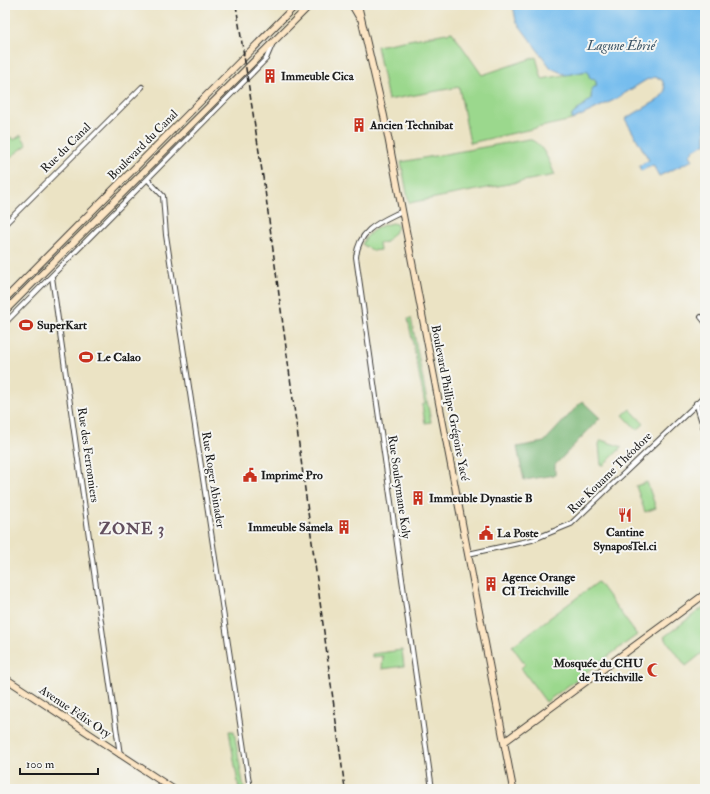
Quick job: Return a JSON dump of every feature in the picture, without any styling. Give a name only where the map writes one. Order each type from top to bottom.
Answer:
[{"type":"main road","name":"Boulevard du Canal","points":[[5,299],[296,5]]},
{"type":"main road","name":"Boulevard du Canal","points":[[5,311],[310,5]]},
{"type":"main road","name":"Boulevard Phillipe Grégoire Yacé","points":[[352,5],[362,21]]},
{"type":"main road","name":"Boulevard Phillipe Grégoire Yacé","points":[[358,5],[382,108],[513,789]]},
{"type":"main road","points":[[504,742],[705,594]]},
{"type":"main road","name":"Avenue Félix Ory","points":[[5,678],[173,789]]},
{"type":"street","name":"Boulevard du Canal","points":[[5,323],[266,59],[273,43]]},
{"type":"street","name":"Rue du Canal","points":[[5,224],[142,87]]},
{"type":"street","name":"Rue Roger Abinader","points":[[148,180],[163,196],[166,235],[250,789]]},
{"type":"street","name":"Rue Souleymane Koly","points":[[402,210],[367,230],[358,244],[356,257],[432,789]]},
{"type":"street","name":"Rue des Ferronniers","points":[[52,277],[120,755]]},
{"type":"street","points":[[701,317],[705,322]]},
{"type":"street","name":"Rue Kouame Théodore","points":[[468,554],[532,540],[571,524],[705,396]]},
{"type":"street","points":[[696,403],[705,432]]},
{"type":"green space","points":[[452,32],[482,75],[536,57],[542,79],[587,71],[595,79],[597,86],[592,88],[591,99],[572,115],[572,120],[470,143],[459,87],[388,100],[377,46]]},
{"type":"green space","points":[[21,135],[27,145],[5,161],[5,141],[12,137],[14,140]]},
{"type":"green space","points":[[529,139],[534,141],[542,149],[555,175],[409,203],[401,162]]},
{"type":"green space","points":[[393,223],[396,224],[398,228],[385,243],[379,243],[380,250],[373,251],[362,244],[375,229],[383,225]]},
{"type":"green space","points":[[411,318],[431,422],[425,423],[422,405],[425,404],[408,319]]},
{"type":"green space","points":[[582,401],[600,418],[555,465],[555,475],[524,480],[517,447],[544,442]]},
{"type":"green space","points":[[630,409],[644,424],[637,430],[623,415]]},
{"type":"green space","points":[[601,440],[622,447],[604,465],[601,465],[599,444]]},
{"type":"green space","points":[[647,482],[656,508],[645,512],[636,486]]},
{"type":"green space","points":[[598,582],[637,635],[546,702],[521,668],[525,664],[512,646]]},
{"type":"green space","points":[[705,606],[705,651],[686,666],[664,637]]},
{"type":"green space","points":[[402,650],[404,666],[382,669],[383,656],[372,657],[372,654]]},
{"type":"green space","points":[[229,731],[234,731],[244,789],[239,789]]},
{"type":"water","name":"Lagune Ébrié","points":[[513,5],[705,5],[705,144],[693,150],[690,155],[693,160],[659,176],[653,165],[641,171],[639,166],[649,160],[625,119],[658,100],[665,92],[662,80],[655,77],[646,80],[614,100],[572,120],[572,115],[591,99],[592,88],[597,86],[595,79],[590,78],[587,71],[566,75],[551,68],[516,21]]},
{"type":"railway","points":[[236,5],[265,190],[345,789]]},
{"type":"place","name":"Immeuble Cica","points":[[270,76]]},
{"type":"place","name":"Ancien Technibat","points":[[359,125]]},
{"type":"place","name":"SuperKart","points":[[26,325]]},
{"type":"place","name":"Le Calao","points":[[86,357]]},
{"type":"place","name":"Imprime Pro","points":[[250,475]]},
{"type":"place","name":"Immeuble Dynastie B","points":[[418,498]]},
{"type":"place","name":"Cantine SynaposTel.ci","points":[[625,515]]},
{"type":"place","name":"Immeuble Samela","points":[[344,527]]},
{"type":"place","name":"La Poste","points":[[486,533]]},
{"type":"place","name":"Agence Orange CI Treichville","points":[[491,584]]},
{"type":"place","name":"Mosquée du CHU de Treichville","points":[[654,670]]},
{"type":"district","name":"ZONE 3","points":[[132,529]]}]
